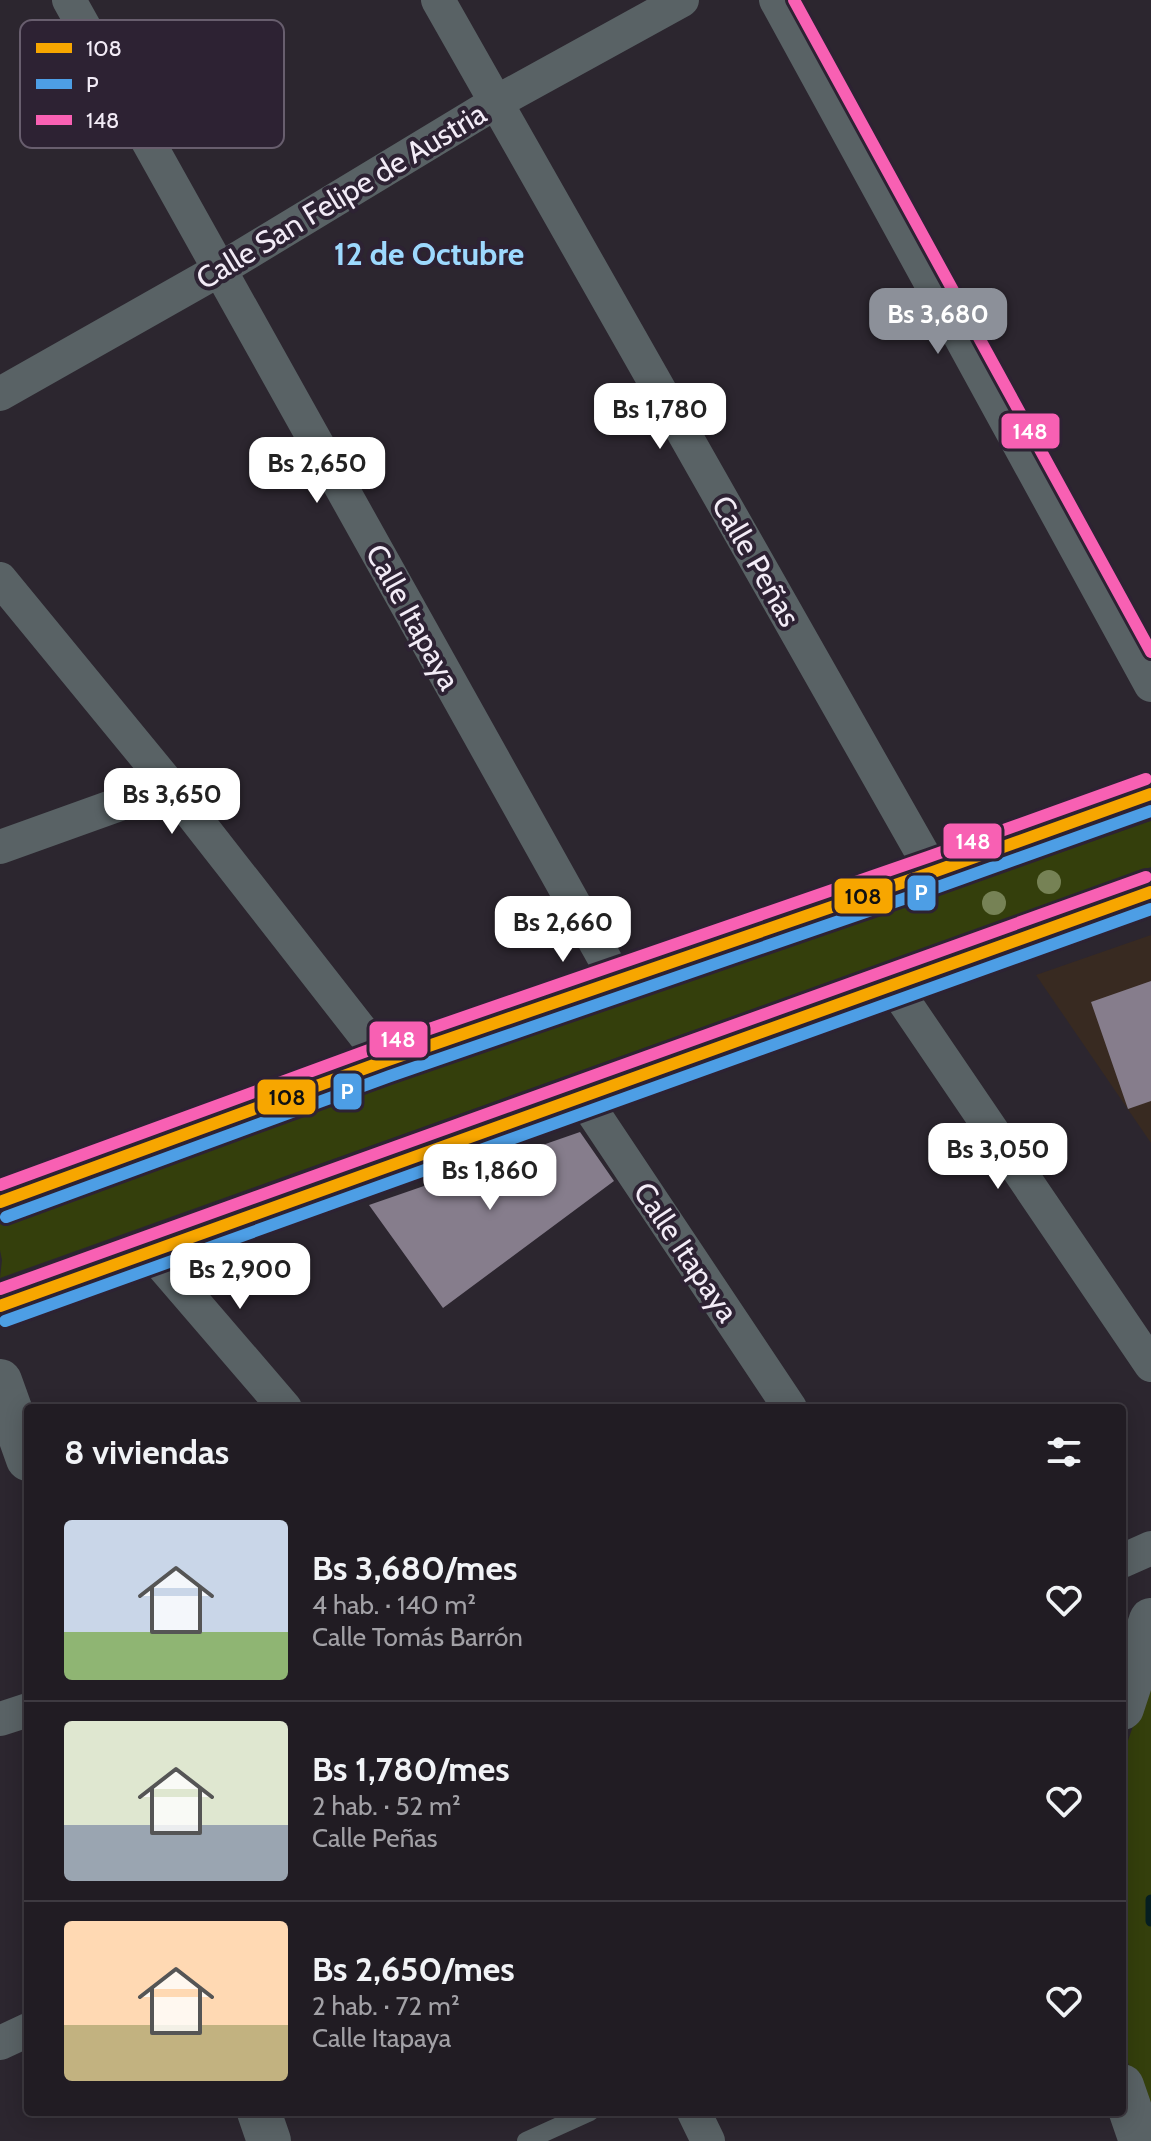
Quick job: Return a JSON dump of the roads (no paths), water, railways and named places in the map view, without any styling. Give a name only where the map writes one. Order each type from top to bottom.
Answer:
[{"type":"street","name":"Calle Itapaya","points":[[69,0],[80,20]]},
{"type":"street","name":"Calle Peñas","points":[[438,0],[933,872]]},
{"type":"street","name":"Calle San Felipe de Austria","points":[[0,394],[219,270],[495,103],[682,0]]},
{"type":"street","points":[[776,0],[1151,685]]},
{"type":"street","name":"Calle Itapaya","points":[[151,148],[617,981]]},
{"type":"street","points":[[0,579],[170,786],[385,1061]]},
{"type":"street","points":[[0,847],[170,786]]},
{"type":"street","points":[[0,1202],[385,1061],[1151,794]]},
{"type":"street","points":[[0,1306],[1151,892]]},
{"type":"street","points":[[893,985],[1151,1365]]},
{"type":"street","name":"Calle Itapaya","points":[[582,1096],[787,1404]]},
{"type":"street","points":[[150,1251],[282,1404]]},
{"type":"street","points":[[0,1381],[24,1448]]},
{"type":"street","points":[[1126,1559],[1151,1548]]},
{"type":"street","points":[[1126,1696],[1151,1620]]},
{"type":"street","points":[[0,1719],[24,1711]]},
{"type":"street","points":[[0,2043],[24,2032]]},
{"type":"street","points":[[1126,2098],[1141,2141]]},
{"type":"street","points":[[260,2116],[269,2141]]},
{"type":"street","points":[[696,2116],[708,2141]]},
{"type":"lane","points":[[526,2141],[581,2116]]},
{"type":"waterway","points":[[1151,1900],[1151,1921]]},
{"type":"district","name":"12 de Octubre","points":[[429,253]]}]
